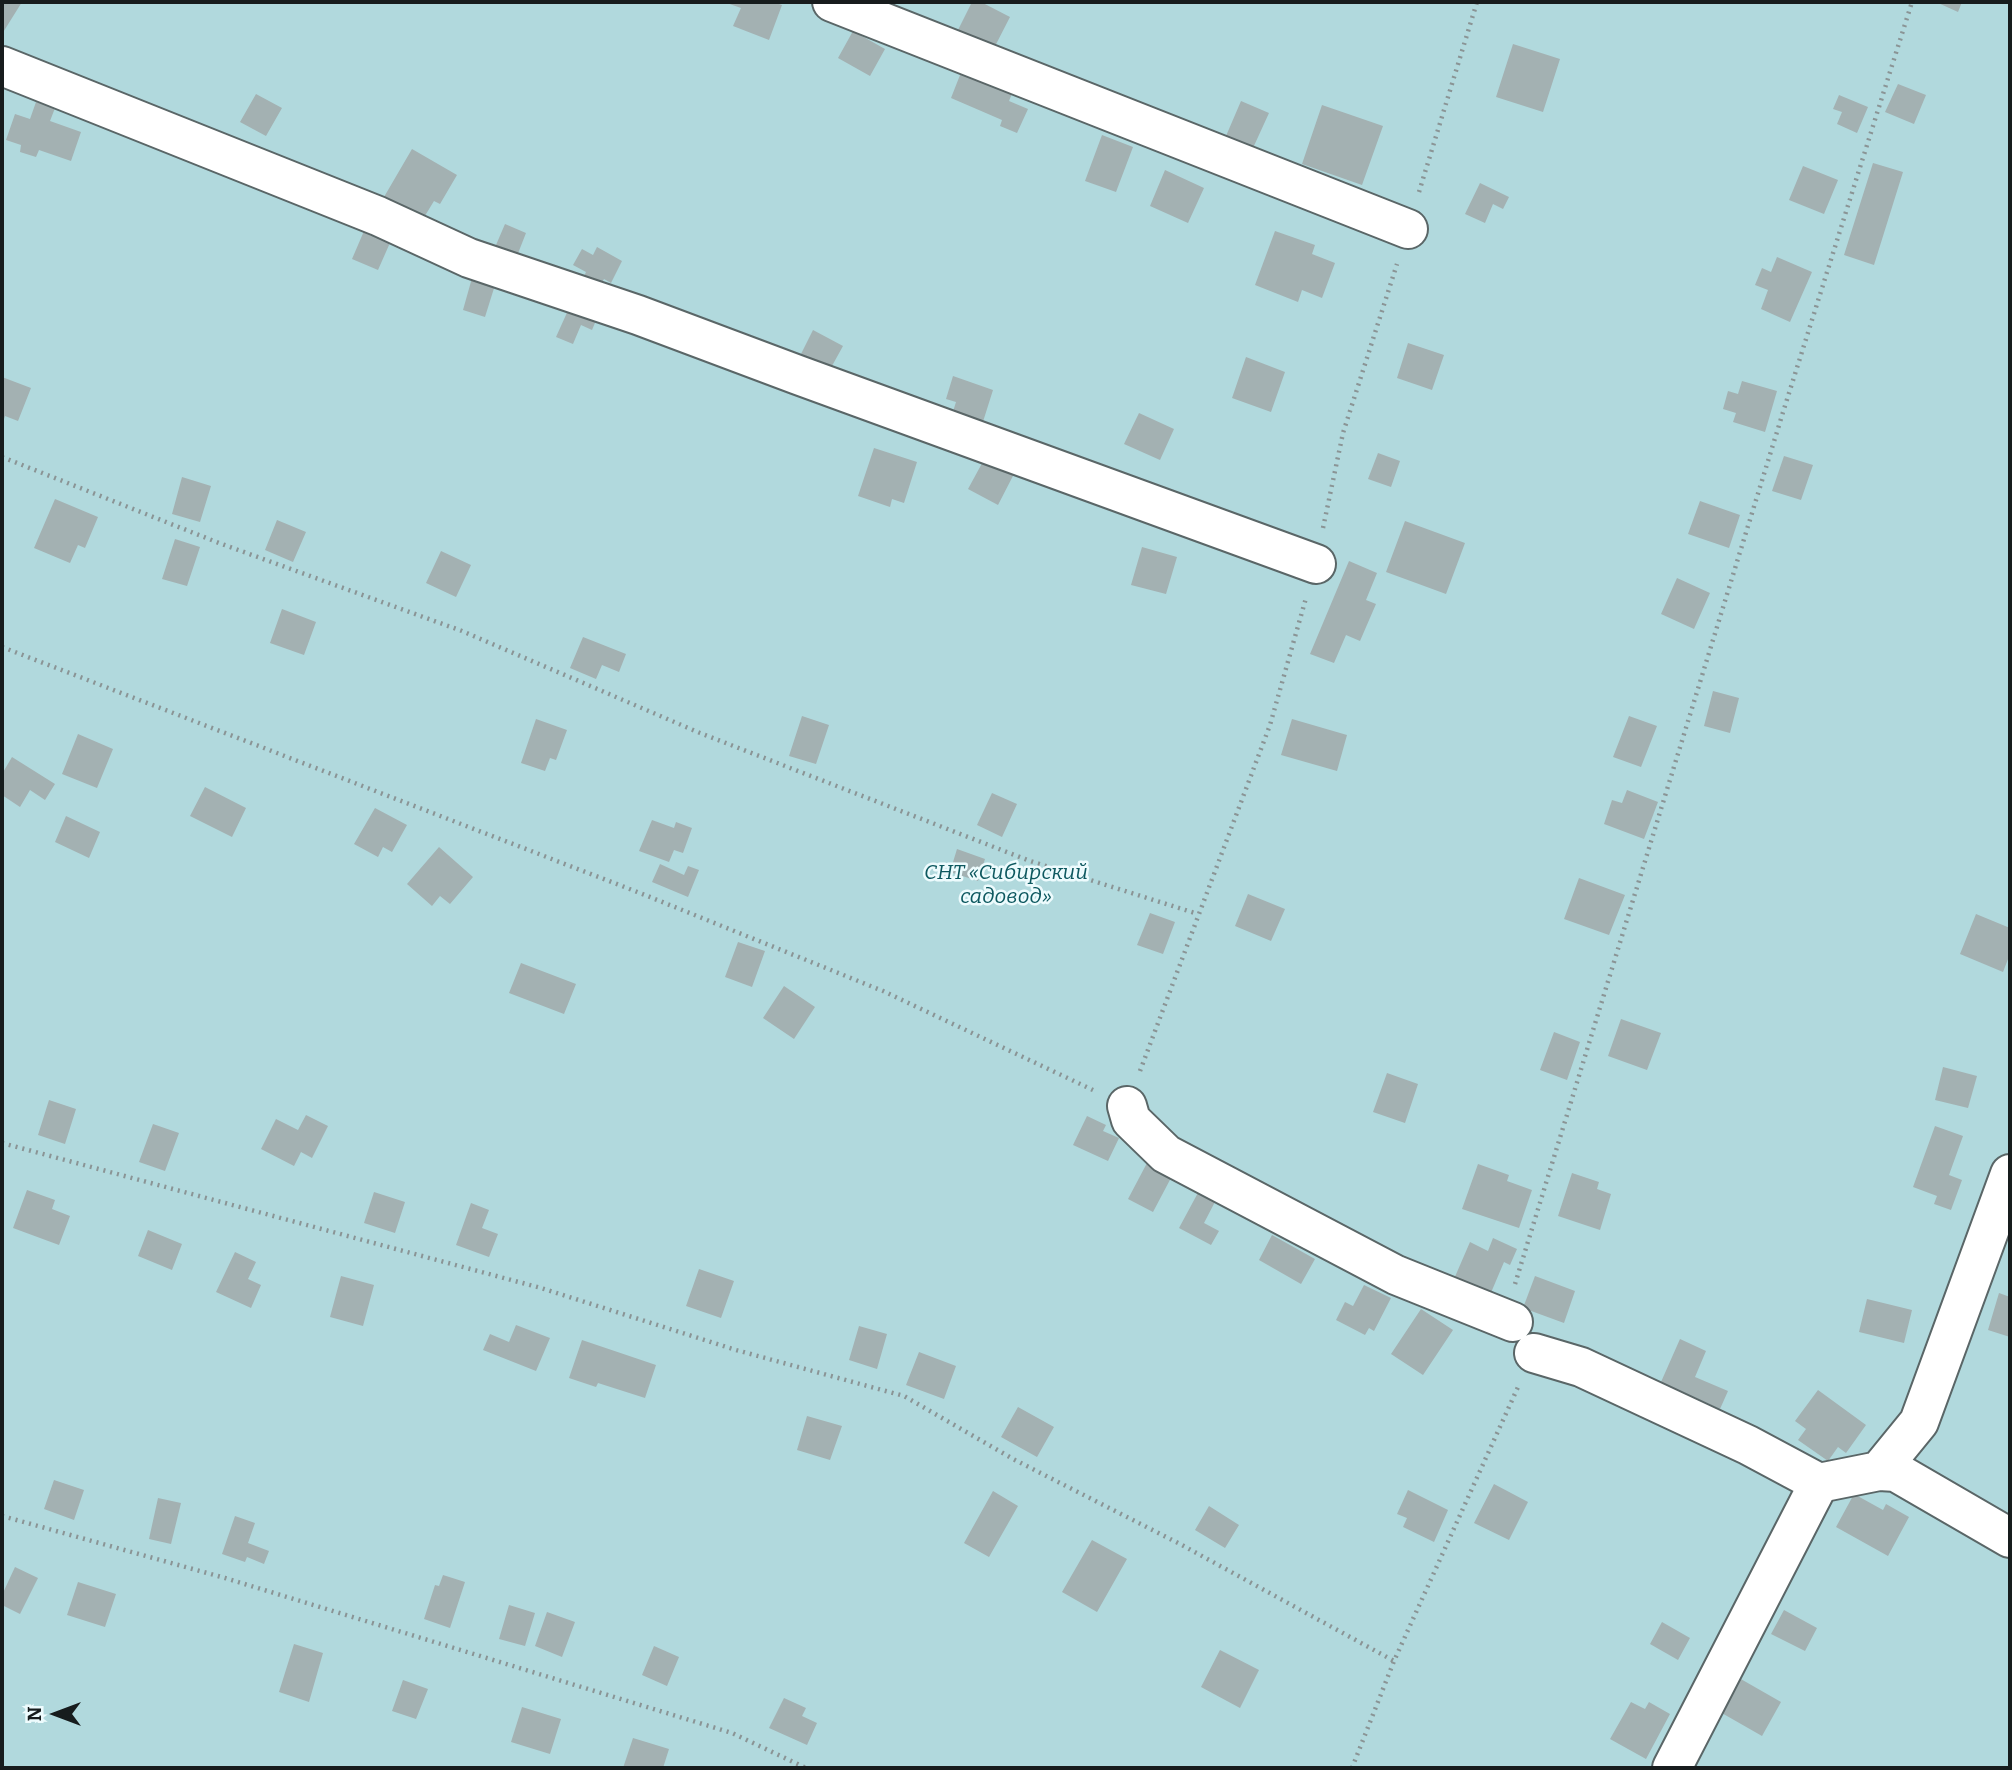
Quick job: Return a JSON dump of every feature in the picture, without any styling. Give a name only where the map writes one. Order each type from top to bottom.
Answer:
[{"type":"lane","points":[[832,2],[1408,229]]},
{"type":"lane","points":[[2,66],[378,216],[469,258],[638,315],[798,376],[1316,564]]},
{"type":"lane","points":[[1128,1106],[1131,1120],[1166,1154],[1396,1275],[1513,1322]]},
{"type":"lane","points":[[1879,1471],[1919,1422],[2010,1174]]},
{"type":"lane","points":[[1534,1353],[1581,1367],[1748,1445],[1819,1483],[1879,1471],[1896,1472],[2010,1538]]},
{"type":"lane","points":[[1672,1768],[1819,1483]]},
{"type":"path","points":[[2,647],[627,888],[858,981],[1128,1106],[1270,725],[1316,564],[1343,433],[1476,2]]},
{"type":"path","points":[[1513,1322],[1514,1288],[1912,2]]},
{"type":"path","points":[[2,457],[219,543],[462,631],[701,733],[1030,860],[1198,914]]},
{"type":"path","points":[[2,1143],[541,1288],[736,1350],[904,1396],[1013,1459],[1180,1544],[1394,1661]]},
{"type":"path","points":[[1352,1768],[1394,1661],[1534,1353]]},
{"type":"path","points":[[2,1516],[225,1578],[732,1733],[806,1768]]},
{"type":"green space","name":"СНТ «Сибирский садовод»","points":[[2,2],[2010,2],[2010,1768],[2,1768]]},
{"type":"building","points":[[2,2],[22,2],[2,34]]},
{"type":"building","points":[[724,2],[773,2],[782,5],[769,40],[733,26],[741,8]]},
{"type":"building","points":[[972,2],[981,2],[1010,17],[991,54],[955,36]]},
{"type":"building","points":[[1936,2],[1962,2],[1958,12]]},
{"type":"building","points":[[853,31],[885,49],[870,76],[838,58]]},
{"type":"building","points":[[1513,44],[1560,59],[1543,112],[1496,97]]},
{"type":"building","points":[[962,70],[1013,91],[1009,101],[1028,109],[1017,133],[1000,126],[1002,120],[951,98]]},
{"type":"building","points":[[1898,84],[1926,95],[1914,124],[1885,112]]},
{"type":"building","points":[[256,94],[282,108],[266,136],[240,122]]},
{"type":"building","points":[[1839,95],[1868,107],[1857,133],[1837,124],[1842,112],[1833,109]]},
{"type":"building","points":[[1241,101],[1269,113],[1253,148],[1226,136]]},
{"type":"building","points":[[36,102],[55,108],[50,121],[81,132],[71,161],[39,150],[36,157],[20,152],[21,145],[6,140],[15,114],[30,119]]},
{"type":"building","points":[[1322,105],[1383,126],[1362,185],[1302,164]]},
{"type":"building","points":[[1102,135],[1133,147],[1116,192],[1085,181]]},
{"type":"building","points":[[412,149],[457,175],[440,204],[434,201],[423,219],[384,197]]},
{"type":"building","points":[[1873,163],[1903,172],[1874,265],[1844,255]]},
{"type":"building","points":[[1803,166],[1838,180],[1824,214],[1789,200]]},
{"type":"building","points":[[1165,170],[1204,188],[1188,223],[1150,206]]},
{"type":"building","points":[[1480,183],[1509,197],[1503,209],[1493,204],[1485,223],[1465,214]]},
{"type":"building","points":[[367,224],[393,236],[378,270],[352,259]]},
{"type":"building","points":[[505,224],[526,233],[515,261],[493,252]]},
{"type":"building","points":[[1275,231],[1315,245],[1312,254],[1335,263],[1322,298],[1302,290],[1298,302],[1255,285]]},
{"type":"building","points":[[597,247],[622,261],[611,283],[604,279],[596,293],[580,285],[586,272],[573,265],[582,249],[593,255]]},
{"type":"building","points":[[1777,257],[1812,272],[1790,322],[1761,309],[1768,290],[1755,285],[1762,268],[1771,272]]},
{"type":"building","points":[[472,278],[495,285],[485,317],[463,310]]},
{"type":"building","points":[[570,306],[597,318],[592,330],[581,325],[573,344],[556,337]]},
{"type":"building","points":[[813,330],[843,346],[827,375],[798,360]]},
{"type":"building","points":[[1408,343],[1444,355],[1432,390],[1397,378]]},
{"type":"building","points":[[1246,357],[1285,372],[1271,412],[1232,398]]},
{"type":"building","points":[[953,376],[993,390],[981,428],[951,418],[956,402],[946,399]]},
{"type":"building","points":[[2,377],[31,388],[18,421],[5,416],[2,425]]},
{"type":"building","points":[[1742,381],[1777,391],[1765,432],[1733,422],[1736,413],[1723,409],[1728,391],[1738,394]]},
{"type":"building","points":[[1139,413],[1174,429],[1160,460],[1124,444]]},
{"type":"building","points":[[874,448],[917,462],[904,503],[892,499],[890,507],[858,496]]},
{"type":"building","points":[[1378,453],[1400,461],[1391,487],[1368,479]]},
{"type":"building","points":[[986,456],[1015,472],[998,505],[968,489]]},
{"type":"building","points":[[1784,456],[1813,465],[1801,500],[1772,491]]},
{"type":"building","points":[[182,477],[211,486],[200,522],[172,514]]},
{"type":"building","points":[[55,499],[98,517],[85,548],[78,545],[70,563],[34,548]]},
{"type":"building","points":[[1700,501],[1740,515],[1729,548],[1688,534]]},
{"type":"building","points":[[277,520],[306,532],[293,562],[265,550]]},
{"type":"building","points":[[1405,521],[1465,543],[1446,594],[1386,572]]},
{"type":"building","points":[[175,539],[200,547],[187,586],[162,579]]},
{"type":"building","points":[[1142,547],[1177,557],[1166,594],[1131,585]]},
{"type":"building","points":[[441,551],[471,565],[456,597],[426,583]]},
{"type":"building","points":[[1349,561],[1377,573],[1366,600],[1376,604],[1360,641],[1346,635],[1334,663],[1310,654]]},
{"type":"building","points":[[1677,578],[1710,593],[1694,629],[1661,614]]},
{"type":"building","points":[[282,609],[316,622],[304,655],[270,643]]},
{"type":"building","points":[[583,637],[626,654],[619,672],[602,665],[596,679],[570,668]]},
{"type":"building","points":[[1713,691],[1739,698],[1730,733],[1704,726]]},
{"type":"building","points":[[802,716],[829,725],[816,764],[789,756]]},
{"type":"building","points":[[1629,716],[1657,726],[1641,767],[1613,757]]},
{"type":"building","points":[[536,719],[567,730],[556,760],[550,758],[545,771],[521,763]]},
{"type":"building","points":[[1292,719],[1347,735],[1337,771],[1281,755]]},
{"type":"building","points":[[78,734],[113,749],[97,788],[62,774]]},
{"type":"building","points":[[12,757],[55,784],[45,800],[30,790],[20,807],[2,795],[2,774]]},
{"type":"building","points":[[205,787],[246,808],[232,837],[190,816]]},
{"type":"building","points":[[1627,790],[1658,802],[1644,839],[1604,824],[1612,800],[1622,803]]},
{"type":"building","points":[[992,793],[1017,804],[1002,837],[977,825]]},
{"type":"building","points":[[375,808],[407,825],[392,852],[383,847],[378,857],[354,844]]},
{"type":"building","points":[[66,816],[100,832],[89,858],[55,842]]},
{"type":"building","points":[[652,820],[674,828],[676,822],[692,828],[683,853],[674,850],[669,862],[639,851]]},
{"type":"building","points":[[439,847],[473,877],[450,904],[440,896],[432,906],[407,884]]},
{"type":"building","points":[[957,849],[985,859],[978,881],[950,872]]},
{"type":"building","points":[[660,864],[684,875],[688,866],[699,870],[688,897],[652,882]]},
{"type":"building","points":[[1579,878],[1625,895],[1609,935],[1564,919]]},
{"type":"building","points":[[1248,894],[1285,909],[1271,941],[1235,926]]},
{"type":"building","points":[[1150,913],[1175,922],[1163,954],[1137,945]]},
{"type":"building","points":[[1976,914],[2010,928],[2010,954],[2003,972],[1960,954]]},
{"type":"building","points":[[738,942],[765,951],[752,987],[725,977]]},
{"type":"building","points":[[521,963],[576,984],[564,1014],[509,993]]},
{"type":"building","points":[[784,986],[815,1007],[794,1039],[763,1018]]},
{"type":"building","points":[[1621,1019],[1661,1033],[1647,1070],[1608,1056]]},
{"type":"building","points":[[1554,1032],[1580,1042],[1567,1080],[1540,1070]]},
{"type":"building","points":[[1943,1067],[1977,1076],[1968,1108],[1935,1100]]},
{"type":"building","points":[[1387,1073],[1418,1084],[1405,1123],[1373,1112]]},
{"type":"building","points":[[49,1100],[76,1109],[65,1144],[38,1135]]},
{"type":"building","points":[[306,1115],[328,1126],[312,1158],[301,1152],[294,1166],[261,1149],[276,1119],[298,1130]]},
{"type":"building","points":[[1087,1116],[1106,1125],[1103,1131],[1119,1138],[1108,1161],[1073,1145]]},
{"type":"building","points":[[153,1124],[179,1133],[165,1171],[139,1162]]},
{"type":"building","points":[[1935,1126],[1963,1136],[1949,1175],[1962,1180],[1951,1210],[1934,1204],[1937,1196],[1913,1187]]},
{"type":"building","points":[[1147,1163],[1172,1176],[1153,1212],[1128,1199]]},
{"type":"building","points":[[1478,1164],[1509,1175],[1507,1181],[1532,1190],[1519,1228],[1462,1209]]},
{"type":"building","points":[[1572,1173],[1599,1182],[1597,1189],[1611,1194],[1600,1230],[1558,1216]]},
{"type":"building","points":[[1200,1189],[1217,1198],[1204,1223],[1219,1231],[1211,1245],[1179,1228]]},
{"type":"building","points":[[27,1190],[55,1200],[52,1209],[70,1216],[59,1245],[13,1228]]},
{"type":"building","points":[[374,1192],[405,1202],[395,1233],[364,1223]]},
{"type":"building","points":[[471,1203],[489,1210],[482,1228],[498,1234],[489,1257],[456,1245]]},
{"type":"building","points":[[148,1230],[182,1244],[172,1270],[138,1256]]},
{"type":"building","points":[[1272,1235],[1315,1259],[1301,1284],[1259,1260]]},
{"type":"building","points":[[1493,1238],[1517,1249],[1510,1265],[1504,1262],[1490,1295],[1454,1279],[1470,1242],[1488,1251]]},
{"type":"building","points":[[235,1252],[256,1262],[248,1279],[261,1285],[251,1308],[216,1292]]},
{"type":"building","points":[[699,1269],[734,1281],[721,1318],[686,1306]]},
{"type":"building","points":[[341,1276],[374,1285],[363,1326],[330,1317]]},
{"type":"building","points":[[1535,1276],[1575,1291],[1564,1323],[1523,1308]]},
{"type":"building","points":[[1364,1285],[1391,1298],[1374,1331],[1369,1328],[1365,1335],[1336,1320],[1345,1302],[1353,1306]]},
{"type":"building","points":[[1999,1293],[2010,1297],[2010,1337],[1988,1330]]},
{"type":"building","points":[[1867,1299],[1912,1310],[1904,1343],[1859,1332]]},
{"type":"building","points":[[1421,1309],[1453,1330],[1423,1375],[1391,1354]]},
{"type":"building","points":[[516,1325],[550,1338],[536,1371],[483,1350],[490,1334],[509,1342]]},
{"type":"building","points":[[859,1326],[887,1334],[877,1369],[849,1360]]},
{"type":"building","points":[[1680,1339],[1706,1351],[1695,1377],[1728,1391],[1720,1409],[1661,1382]]},
{"type":"building","points":[[582,1340],[656,1365],[645,1398],[598,1383],[596,1387],[569,1378]]},
{"type":"building","points":[[919,1352],[956,1366],[944,1399],[906,1385]]},
{"type":"building","points":[[1818,1390],[1866,1425],[1846,1453],[1838,1447],[1828,1461],[1798,1440],[1806,1429],[1795,1421]]},
{"type":"building","points":[[1018,1407],[1054,1427],[1037,1457],[1001,1437]]},
{"type":"building","points":[[807,1416],[842,1426],[830,1460],[797,1450]]},
{"type":"building","points":[[54,1480],[84,1490],[74,1520],[44,1509]]},
{"type":"building","points":[[1494,1484],[1528,1502],[1509,1540],[1474,1523]]},
{"type":"building","points":[[1408,1490],[1448,1510],[1434,1542],[1403,1527],[1407,1518],[1397,1514]]},
{"type":"building","points":[[993,1491],[1018,1506],[989,1557],[964,1543]]},
{"type":"building","points":[[1854,1494],[1883,1510],[1886,1504],[1909,1517],[1888,1556],[1836,1527]]},
{"type":"building","points":[[158,1498],[181,1503],[171,1544],[149,1539]]},
{"type":"building","points":[[1209,1506],[1239,1525],[1225,1548],[1195,1530]]},
{"type":"building","points":[[235,1516],[255,1523],[248,1543],[269,1551],[264,1564],[247,1557],[245,1562],[222,1554]]},
{"type":"building","points":[[1092,1540],[1127,1559],[1097,1612],[1062,1592]]},
{"type":"building","points":[[15,1567],[38,1578],[20,1614],[2,1605],[2,1595]]},
{"type":"building","points":[[443,1575],[465,1582],[450,1628],[424,1619],[435,1585],[439,1586]]},
{"type":"building","points":[[78,1582],[116,1594],[105,1627],[67,1615]]},
{"type":"building","points":[[509,1605],[535,1613],[525,1646],[499,1639]]},
{"type":"building","points":[[1784,1610],[1817,1628],[1805,1651],[1771,1634]]},
{"type":"building","points":[[547,1612],[575,1622],[562,1657],[535,1646]]},
{"type":"building","points":[[1662,1622],[1690,1638],[1678,1660],[1650,1644]]},
{"type":"building","points":[[294,1644],[323,1653],[309,1702],[279,1692]]},
{"type":"building","points":[[654,1646],[679,1657],[667,1686],[642,1675]]},
{"type":"building","points":[[1220,1650],[1259,1670],[1240,1708],[1201,1687]]},
{"type":"building","points":[[1739,1678],[1781,1702],[1762,1736],[1720,1712]]},
{"type":"building","points":[[403,1680],[428,1689],[416,1719],[392,1711]]},
{"type":"building","points":[[784,1698],[806,1708],[802,1716],[817,1723],[807,1745],[769,1728]]},
{"type":"building","points":[[1631,1702],[1645,1709],[1649,1702],[1670,1714],[1646,1759],[1610,1739]]},
{"type":"building","points":[[522,1707],[561,1719],[550,1754],[511,1742]]},
{"type":"building","points":[[633,1738],[669,1749],[663,1768],[623,1768]]}]
